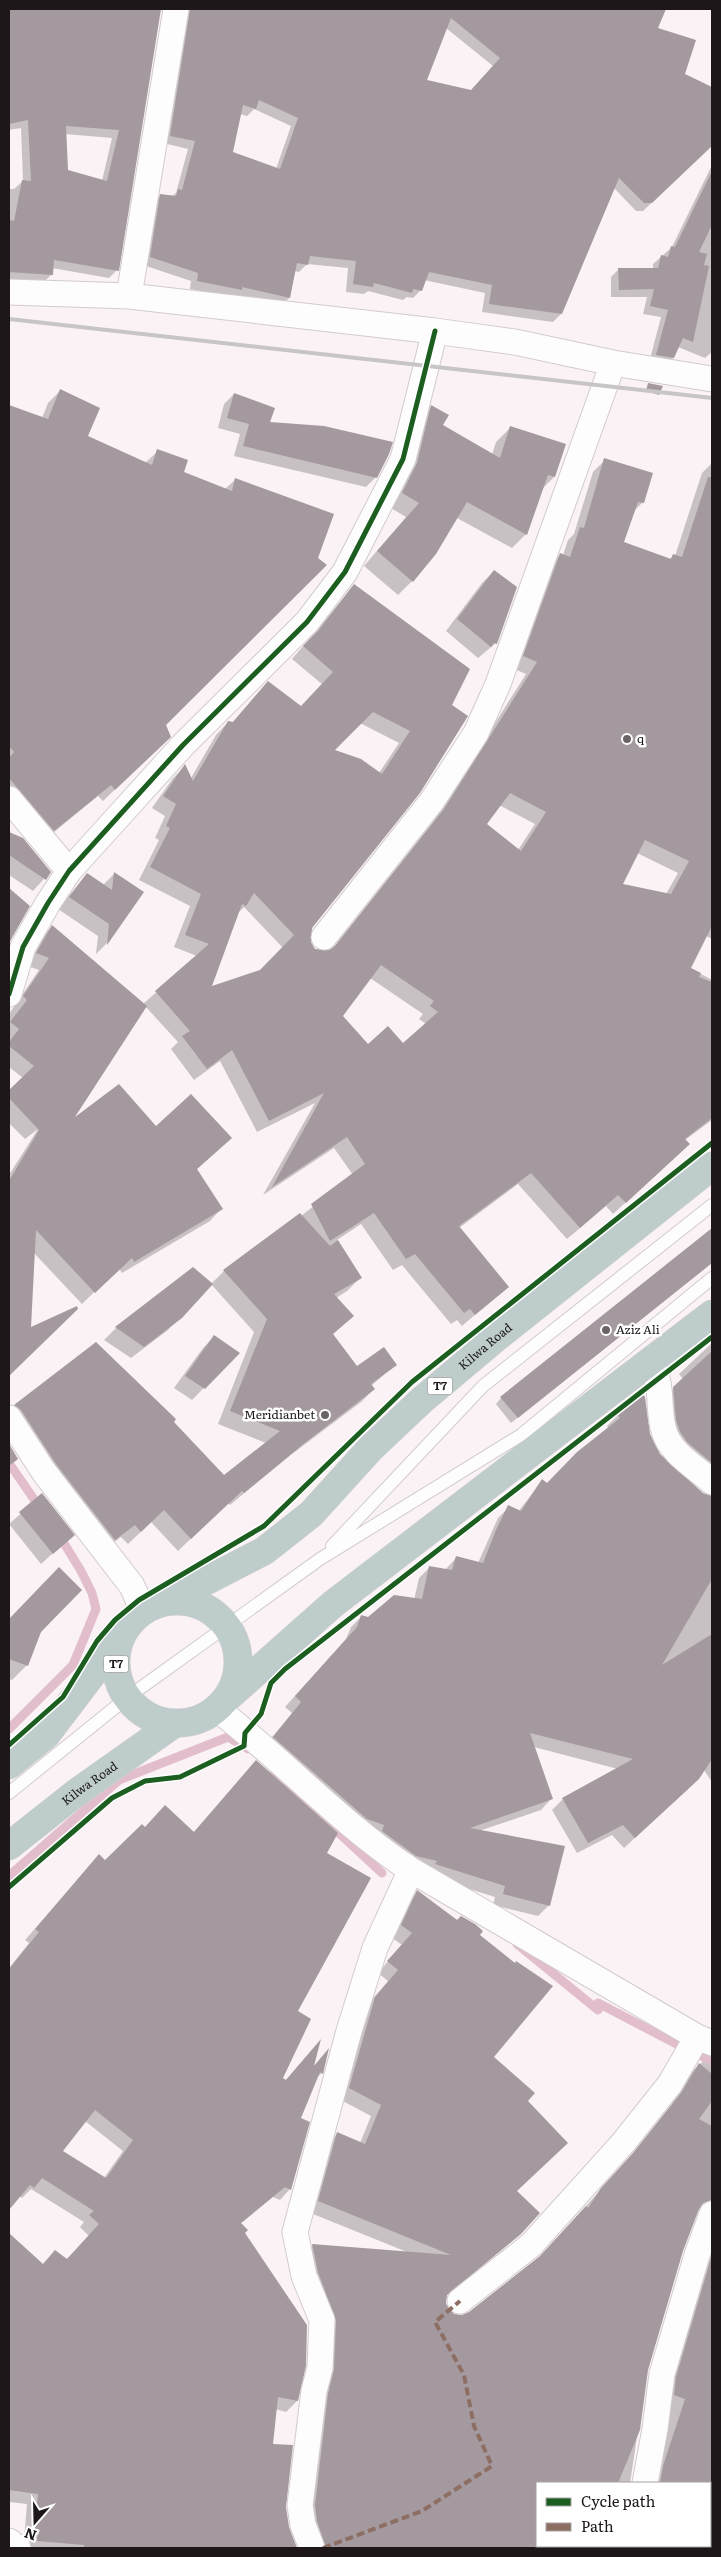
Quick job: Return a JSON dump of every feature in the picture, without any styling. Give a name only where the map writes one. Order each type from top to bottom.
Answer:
[{"type":"highway","name":"Kilwa Road","points":[[167,1601],[264,1551],[311,1514],[371,1448],[422,1400],[497,1337],[712,1166]]},
{"type":"highway","name":"T7","points":[[121,1637],[116,1656],[117,1676],[128,1697],[138,1709],[155,1719],[175,1723],[204,1717],[222,1704],[332,1604],[712,1314]]},
{"type":"highway","name":"T7","points":[[9,1765],[46,1735],[121,1637],[130,1622],[143,1611],[167,1601],[188,1601],[208,1608],[226,1626],[234,1639],[239,1660],[236,1680],[222,1704]]},
{"type":"highway","name":"Kilwa Road","points":[[9,1846],[76,1793],[175,1723]]},
{"type":"street","points":[[130,296],[176,9]]},
{"type":"street","points":[[9,292],[130,296],[435,331],[515,342],[613,363],[712,379]]},
{"type":"street","points":[[9,994],[23,947],[69,871],[183,745],[307,622],[345,572],[403,458],[435,331]]},
{"type":"street","points":[[324,937],[432,801],[476,733],[498,684],[613,363]]},
{"type":"street","points":[[9,800],[69,871]]},
{"type":"street","points":[[651,1362],[659,1378],[664,1432],[673,1448],[712,1482]]},
{"type":"street","points":[[9,1418],[44,1472],[132,1586],[143,1611]]},
{"type":"street","points":[[222,1704],[377,1847],[411,1870],[704,2040],[623,2143],[531,2245],[460,2302]]},
{"type":"street","points":[[312,2548],[303,2525],[300,2505],[314,2391],[320,2368],[322,2320],[304,2276],[295,2232],[349,2031],[374,1948],[411,1870]]},
{"type":"street","points":[[644,2482],[655,2429],[662,2374],[697,2256],[712,2214]]},
{"type":"street","points":[[9,2541],[18,2548]]},
{"type":"lane","points":[[320,1559],[483,1386],[712,1205]]},
{"type":"lane","points":[[9,1793],[128,1697],[320,1559],[521,1435],[712,1278]]},
{"type":"building","points":[[9,9],[161,9],[119,271],[54,260],[53,275],[9,272],[9,220],[14,221],[22,180],[31,181],[28,120],[9,124]],"holes":[[[66,126],[119,130],[107,181],[68,170]]]},
{"type":"building","points":[[190,9],[666,9],[658,28],[696,40],[685,74],[712,87],[712,146],[652,203],[644,203],[619,178],[562,314],[489,304],[492,285],[429,272],[422,291],[413,289],[412,293],[374,283],[373,287],[353,284],[356,261],[310,256],[308,265],[297,263],[290,298],[242,287],[242,290],[197,281],[198,273],[150,257],[160,194],[176,196],[178,189],[182,190],[195,141],[170,136]],"holes":[[[451,18],[500,58],[471,90],[427,80]],[[259,100],[298,118],[280,169],[233,152],[243,105],[256,109]]]},
{"type":"building","points":[[712,171],[712,225],[699,252],[707,254],[704,265],[709,266],[693,342],[683,338],[674,358],[656,355],[668,310],[650,306],[654,289],[619,290],[618,268],[658,268],[661,255],[668,257],[671,246],[675,247]]},
{"type":"building","points":[[648,383],[663,386],[659,395],[646,391]]},
{"type":"building","points":[[60,389],[100,408],[88,436],[152,465],[157,449],[188,460],[184,472],[232,491],[235,478],[334,514],[318,558],[327,565],[166,725],[171,737],[115,790],[111,785],[54,831],[9,778],[9,758],[14,752],[9,746],[9,405],[48,419]]},
{"type":"building","points":[[234,393],[275,408],[270,422],[324,426],[393,442],[389,454],[377,478],[243,446],[249,424],[227,418]]},
{"type":"building","points":[[431,405],[449,415],[443,425],[500,458],[510,426],[566,444],[555,477],[548,475],[527,535],[467,502],[436,554],[413,582],[377,551],[419,503],[402,493],[417,463]]},
{"type":"building","points":[[604,458],[653,473],[644,503],[638,502],[624,542],[671,559],[673,554],[682,557],[708,477],[712,477],[712,926],[691,968],[701,973],[699,977],[712,982],[712,1118],[685,1139],[690,1144],[626,1203],[618,1195],[580,1228],[531,1173],[459,1226],[509,1287],[475,1315],[470,1309],[464,1313],[415,1254],[406,1259],[374,1213],[330,1241],[311,1204],[365,1164],[347,1137],[272,1187],[324,1093],[269,1121],[232,1050],[207,1069],[182,1036],[190,1031],[155,991],[209,944],[185,935],[201,894],[150,867],[170,828],[166,826],[176,804],[163,796],[185,764],[193,781],[228,721],[233,722],[268,681],[301,706],[333,672],[303,646],[318,631],[354,584],[470,669],[452,705],[468,716],[420,793],[312,928],[311,942],[315,949],[329,950],[335,946],[444,809],[537,662],[523,656],[560,553],[570,557],[580,527],[584,528]],"holes":[[[373,712],[410,731],[382,774],[361,759],[335,750]],[[510,793],[546,812],[521,851],[487,824]],[[645,840],[689,861],[671,894],[623,884]],[[254,893],[294,935],[260,970],[212,986],[242,904],[246,906]],[[381,965],[434,1001],[430,1006],[438,1012],[403,1043],[388,1026],[368,1044],[343,1016]]]},
{"type":"building","points":[[494,570],[517,587],[497,644],[494,643],[491,647],[457,619]]},
{"type":"building","points":[[9,832],[23,838],[51,872],[46,880],[9,855]]},
{"type":"building","points":[[114,872],[144,892],[107,945],[109,924],[69,897],[87,873],[112,890]]},
{"type":"building","points":[[9,888],[30,906],[9,943]]},
{"type":"building","points":[[52,925],[147,1006],[75,1117],[119,1084],[156,1126],[191,1094],[232,1138],[197,1169],[223,1209],[134,1262],[132,1258],[95,1293],[36,1230],[31,1327],[77,1306],[78,1309],[9,1376],[9,1181],[39,1130],[9,1098],[9,1090],[34,1066],[9,1046],[9,1042],[19,1029],[10,1022],[27,1000],[23,996],[49,958],[36,953]]},
{"type":"building","points":[[300,1213],[330,1246],[338,1240],[362,1278],[334,1294],[354,1316],[333,1334],[357,1366],[384,1347],[397,1365],[371,1384],[375,1389],[244,1493],[242,1491],[191,1539],[164,1510],[141,1532],[135,1525],[115,1540],[56,1464],[21,1410],[14,1405],[96,1342],[176,1419],[174,1422],[224,1475],[280,1431],[230,1411],[267,1319],[223,1270]]},
{"type":"building","name":"Aziz Ali","points":[[712,1228],[712,1263],[518,1418],[500,1397]]},
{"type":"building","points":[[193,1267],[213,1284],[182,1318],[144,1347],[115,1327]]},
{"type":"building","points":[[214,1335],[240,1353],[205,1389],[185,1376]]},
{"type":"building","points":[[712,1351],[712,1463],[688,1443],[680,1432],[676,1420],[673,1387]]},
{"type":"building","points":[[642,1393],[645,1397],[650,1434],[660,1454],[703,1493],[712,1496],[712,1579],[662,1665],[712,1634],[712,1759],[699,1779],[635,1838],[623,1825],[588,1843],[562,1798],[633,1759],[530,1733],[553,1799],[470,1828],[565,1846],[550,1906],[503,1894],[505,1886],[435,1864],[437,1861],[416,1856],[382,1831],[384,1825],[367,1819],[273,1737],[301,1702],[295,1696],[357,1627],[361,1615],[368,1617],[394,1595],[422,1599],[429,1566],[452,1570],[456,1556],[483,1563],[508,1505],[521,1511],[542,1479],[547,1483],[577,1452],[620,1418],[617,1414]]},
{"type":"building","points":[[9,1444],[18,1459],[9,1466]]},
{"type":"building","points":[[42,1493],[75,1535],[53,1554],[19,1512]]},
{"type":"building","points":[[59,1567],[82,1590],[41,1632],[28,1666],[9,1659],[9,1619]]},
{"type":"building","points":[[256,1760],[338,1833],[327,1853],[371,1878],[298,2011],[311,2019],[283,2078],[286,2080],[321,2039],[314,2066],[329,2048],[323,2074],[320,2072],[301,2118],[310,2122],[291,2190],[285,2187],[241,2223],[248,2230],[245,2233],[307,2325],[306,2366],[298,2401],[278,2397],[273,2444],[293,2445],[286,2507],[289,2527],[297,2548],[84,2548],[84,2545],[37,2541],[38,2529],[35,2529],[38,2494],[9,2490],[9,2233],[43,2264],[55,2250],[67,2259],[99,2224],[89,2215],[94,2211],[42,2178],[34,2188],[30,2185],[9,2210],[9,1969],[39,1932],[35,1929],[99,1854],[105,1860],[142,1824],[145,1827],[165,1805],[194,1832]],"holes":[[[95,2110],[133,2140],[106,2178],[63,2151]]]},
{"type":"building","points":[[417,1890],[457,1920],[461,1916],[475,1924],[483,1931],[480,1935],[515,1963],[516,1961],[553,1986],[494,2057],[535,2093],[528,2101],[568,2143],[517,2191],[540,2213],[521,2234],[447,2295],[446,2304],[454,2314],[462,2315],[469,2312],[540,2256],[586,2206],[588,2208],[601,2188],[634,2152],[681,2093],[699,2063],[712,2074],[712,2101],[699,2119],[712,2126],[712,2200],[703,2203],[699,2209],[683,2251],[648,2370],[640,2430],[618,2482],[536,2482],[537,2548],[326,2548],[317,2521],[315,2505],[328,2394],[334,2369],[336,2321],[318,2272],[312,2244],[451,2255],[318,2201],[337,2132],[365,2144],[381,2105],[349,2088],[375,1997],[398,1970],[387,1961],[412,1933],[401,1925]]},
{"type":"building","points":[[712,2255],[712,2483],[660,2482],[663,2466],[685,2399],[674,2395],[676,2377]]},
{"type":"waterway","points":[[9,1463],[40,1508]]},
{"type":"waterway","points":[[9,1729],[73,1665],[96,1609],[92,1593],[59,1535]]},
{"type":"waterway","points":[[9,1876],[119,1780],[228,1737],[248,1749]]},
{"type":"waterway","points":[[274,1773],[382,1873]]},
{"type":"waterway","points":[[517,1944],[598,2010]]},
{"type":"waterway","points":[[598,2003],[688,2050]]},
{"type":"waterway","points":[[703,2057],[712,2061]]},
{"type":"railway","points":[[9,319],[712,398]]},
{"type":"marked path","points":[[323,2548],[422,2511],[492,2466],[474,2426],[464,2375],[435,2322],[460,2301]]},
{"type":"cycle path","points":[[9,994],[23,947],[69,871],[183,745],[307,622],[345,572],[403,459],[435,331]]},
{"type":"cycle path","points":[[9,1745],[63,1697],[97,1641],[115,1620],[139,1600],[264,1526],[412,1382],[712,1143]]},
{"type":"cycle path","points":[[9,1887],[112,1798],[145,1781],[180,1777],[244,1746],[245,1733],[261,1714],[271,1683],[285,1669],[712,1337]]},
{"type":"place","name":"q","points":[[627,739]]},
{"type":"place","name":"Aziz Ali","points":[[606,1330]]},
{"type":"place","name":"Meridianbet","points":[[325,1415]]}]
